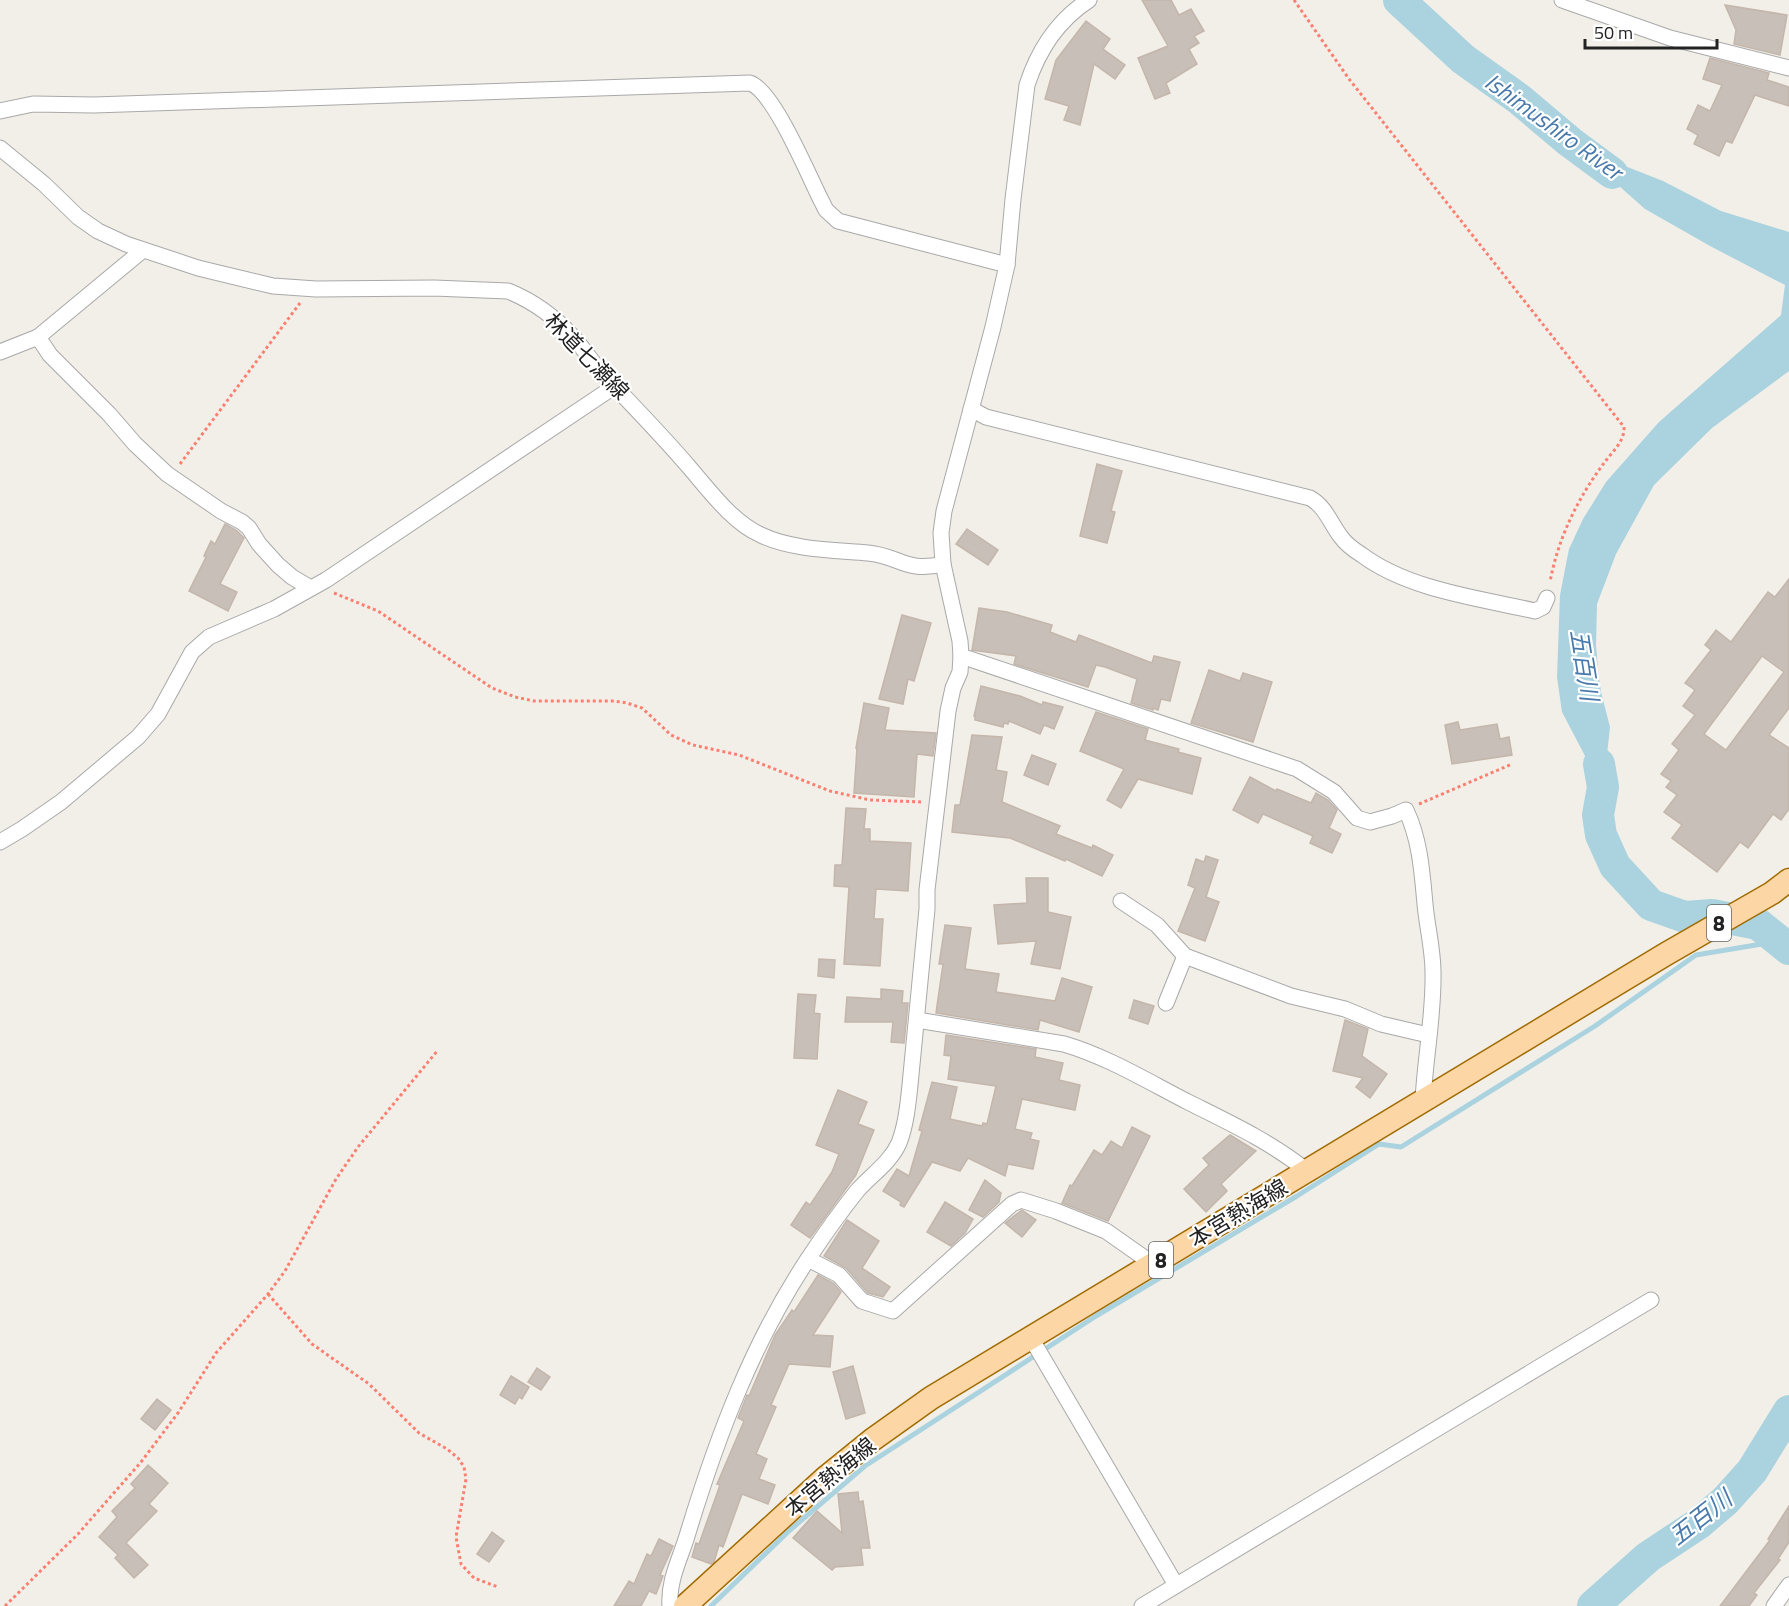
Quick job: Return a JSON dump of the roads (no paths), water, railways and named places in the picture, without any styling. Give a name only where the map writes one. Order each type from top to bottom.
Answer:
[{"type":"main road","name":"本宮熱海線","points":[[685,1606],[825,1478],[872,1440],[931,1398],[1780,886]]},
{"type":"street","points":[[670,1606],[671,1580],[702,1486],[734,1398],[763,1334],[808,1259],[858,1190],[891,1156],[899,1142],[907,1109],[917,1020],[927,890],[948,711],[953,688],[960,672],[960,641],[943,564],[941,533],[944,511],[1007,265],[1012,199],[1027,85],[1031,71],[1046,43],[1070,14],[1089,0]]},
{"type":"street","points":[[1562,0],[1670,38],[1789,68]]},
{"type":"street","points":[[0,111],[33,104],[94,105],[750,82],[759,87],[771,104],[826,210],[838,221],[1007,265]]},
{"type":"street","name":"林道七瀬線","points":[[0,148],[44,184],[85,223],[113,239],[198,268],[273,286],[308,289],[434,288],[508,291],[545,310],[573,337],[714,496],[735,517],[757,533],[820,550],[870,553],[909,566],[927,568],[943,564]]},
{"type":"street","points":[[0,352],[38,337],[143,250]]},
{"type":"street","points":[[38,337],[50,355],[167,474],[221,511],[242,522],[278,565],[292,577],[314,585]]},
{"type":"street","points":[[0,842],[61,802],[150,725],[192,652],[202,642],[220,631],[274,609],[314,585],[615,386]]},
{"type":"street","points":[[971,409],[986,417],[1310,498],[1320,504],[1343,540],[1358,553],[1415,583],[1535,611],[1543,607],[1547,598]]},
{"type":"street","points":[[961,656],[1297,769],[1323,784],[1344,802],[1357,818],[1370,822],[1406,810],[1413,824],[1422,864],[1431,945],[1432,999],[1423,1101]]},
{"type":"street","points":[[1121,901],[1156,925],[1185,956],[1291,996],[1345,1009],[1381,1024],[1428,1035]]},
{"type":"street","points":[[1166,1003],[1185,956]]},
{"type":"street","points":[[917,1020],[1064,1044],[1086,1051],[1139,1075],[1240,1127],[1283,1152],[1307,1171]]},
{"type":"street","points":[[808,1259],[838,1275],[862,1301],[893,1311],[1012,1204],[1022,1200],[1106,1231],[1154,1264]]},
{"type":"street","points":[[1142,1606],[1651,1300]]},
{"type":"street","points":[[1031,1338],[1176,1585]]},
{"type":"street","points":[[1774,1606],[1789,1585]]},
{"type":"water","points":[[1574,146],[1663,181],[1721,211],[1789,232],[1789,371],[1712,428],[1654,485],[1616,554],[1597,604],[1598,669],[1610,727],[1606,764],[1609,781],[1599,807],[1595,775],[1562,712],[1557,677],[1560,595],[1569,549],[1583,519],[1606,482],[1659,422],[1781,315],[1785,285],[1645,209]]},
{"type":"waterway","name":"Ishimushiro River","points":[[1399,0],[1463,59],[1519,99],[1570,142],[1612,173]]},
{"type":"waterway","name":"五百川","points":[[1599,764],[1603,787],[1598,815],[1601,835],[1615,866],[1651,905],[1685,917],[1712,915],[1758,924],[1789,949]]},
{"type":"waterway","points":[[711,1606],[790,1530],[865,1466],[1096,1316],[1297,1196],[1379,1144],[1401,1147],[1595,1026],[1696,955],[1780,941]]},
{"type":"waterway","name":"五百川","points":[[1593,1606],[1648,1557],[1698,1524],[1725,1501],[1752,1471],[1789,1411]]}]
